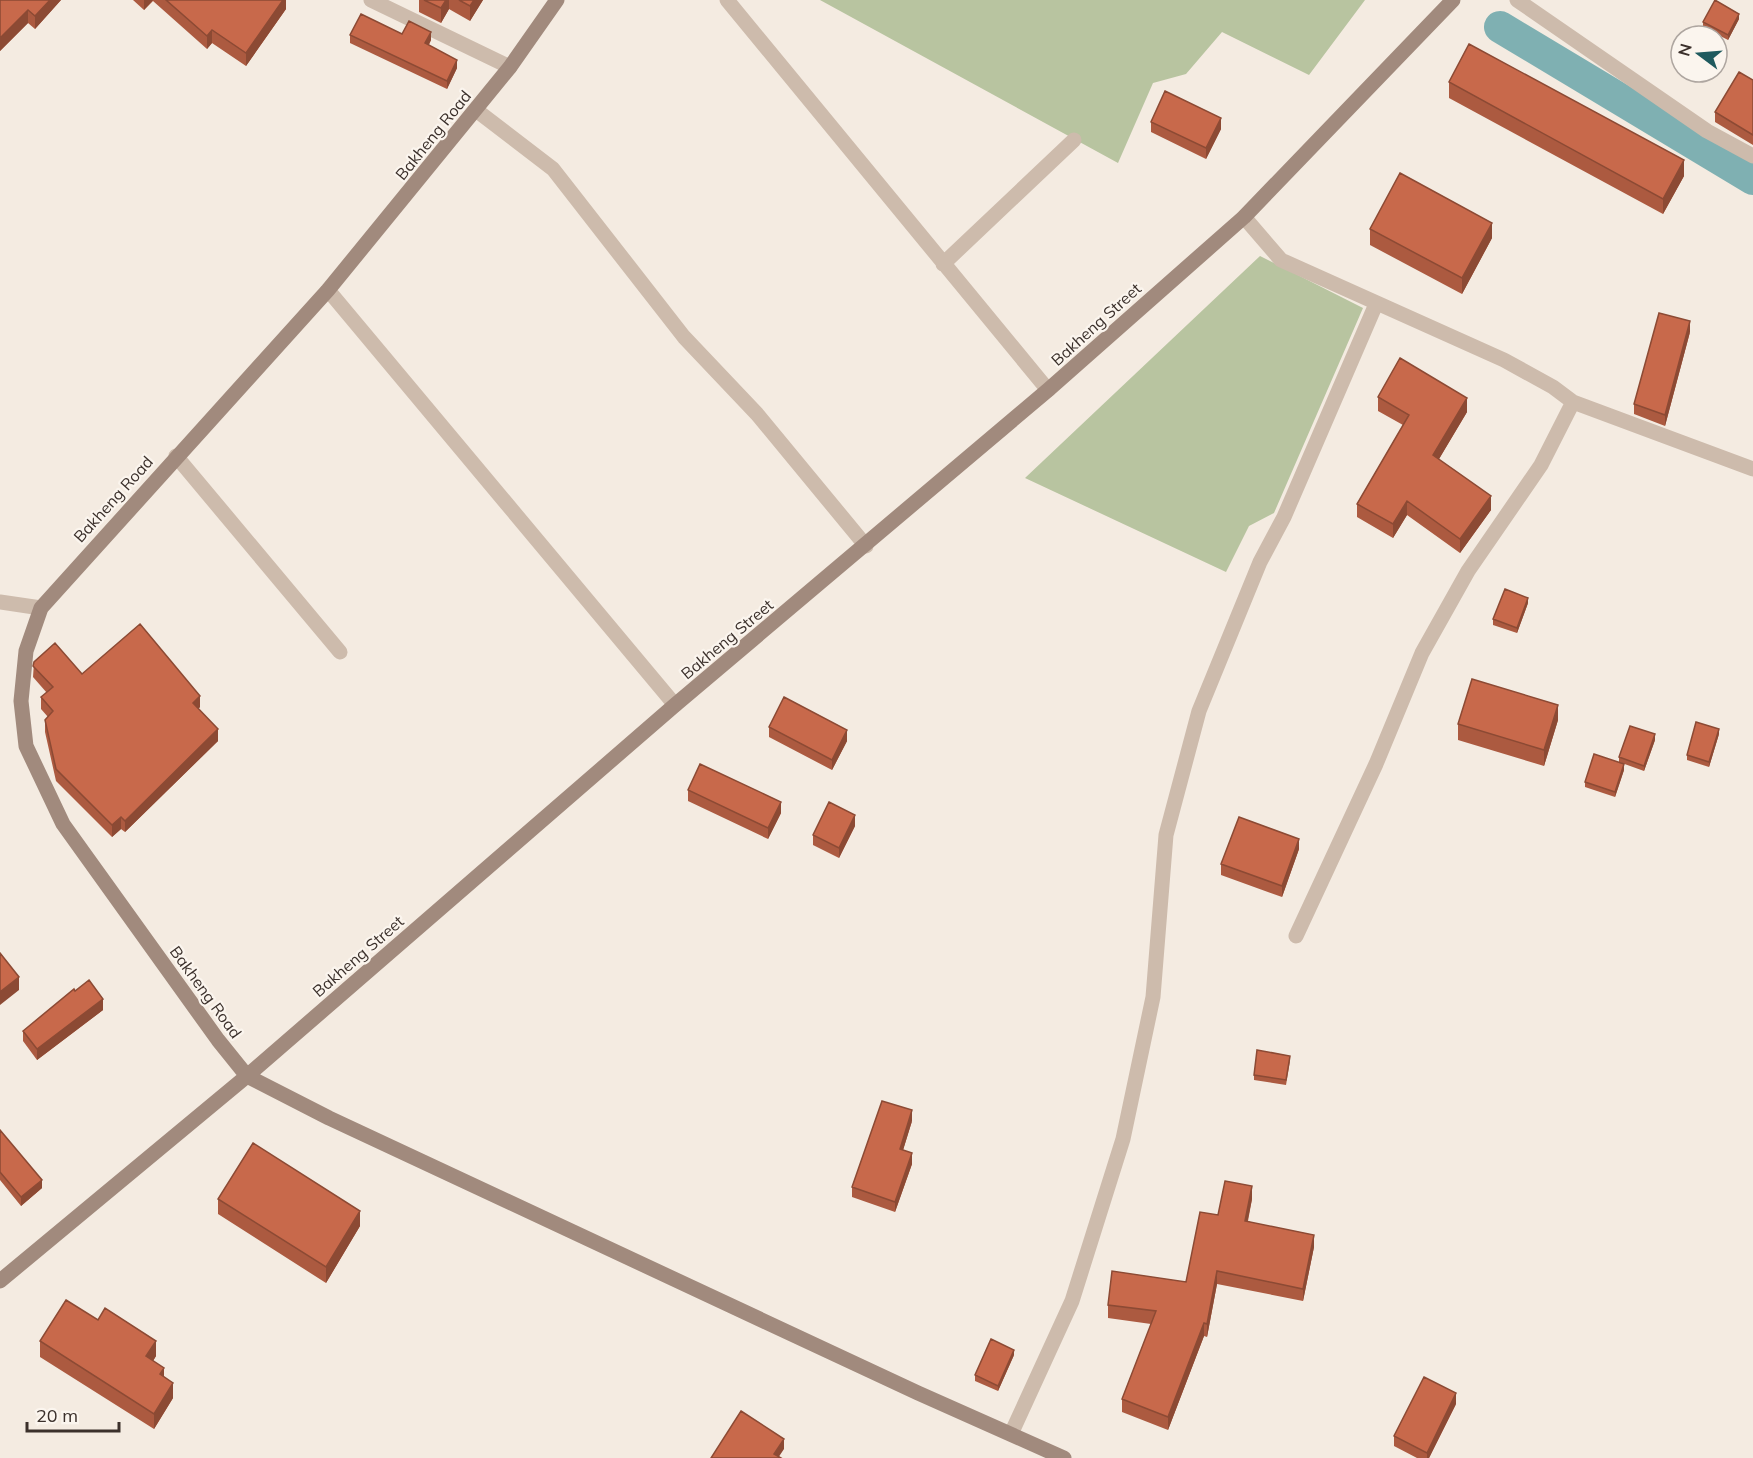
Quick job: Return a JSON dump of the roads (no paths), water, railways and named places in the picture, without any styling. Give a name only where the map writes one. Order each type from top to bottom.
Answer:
[{"type":"street","points":[[371,0],[510,68]]},
{"type":"street","name":"Bakheng Road","points":[[247,1076],[218,1040],[63,824],[26,746],[21,701],[26,651],[41,608],[328,290],[510,68],[556,0]]},
{"type":"street","points":[[727,0],[742,15],[1048,390]]},
{"type":"street","name":"Bakheng Street","points":[[0,1281],[247,1076],[675,705],[1048,390],[1244,217],[1453,0]]},
{"type":"street","points":[[1517,0],[1707,131],[1753,156]]},
{"type":"street","points":[[476,110],[553,170],[684,337],[757,414],[866,546]]},
{"type":"street","points":[[943,264],[1074,140]]},
{"type":"street","points":[[1244,217],[1281,260],[1504,360],[1553,387],[1573,402],[1753,469]]},
{"type":"street","points":[[328,290],[675,705]]},
{"type":"street","points":[[1011,1434],[1072,1301],[1123,1138],[1154,997],[1166,835],[1199,711],[1260,562],[1284,518],[1376,304]]},
{"type":"street","points":[[1296,936],[1376,764],[1422,653],[1468,571],[1541,465],[1573,402]]},
{"type":"street","points":[[176,456],[340,652]]},
{"type":"street","points":[[0,602],[41,608]]},
{"type":"street","points":[[247,1076],[350,1128],[896,1383],[1064,1458]]},
{"type":"waterway","points":[[1500,27],[1753,179]]}]
